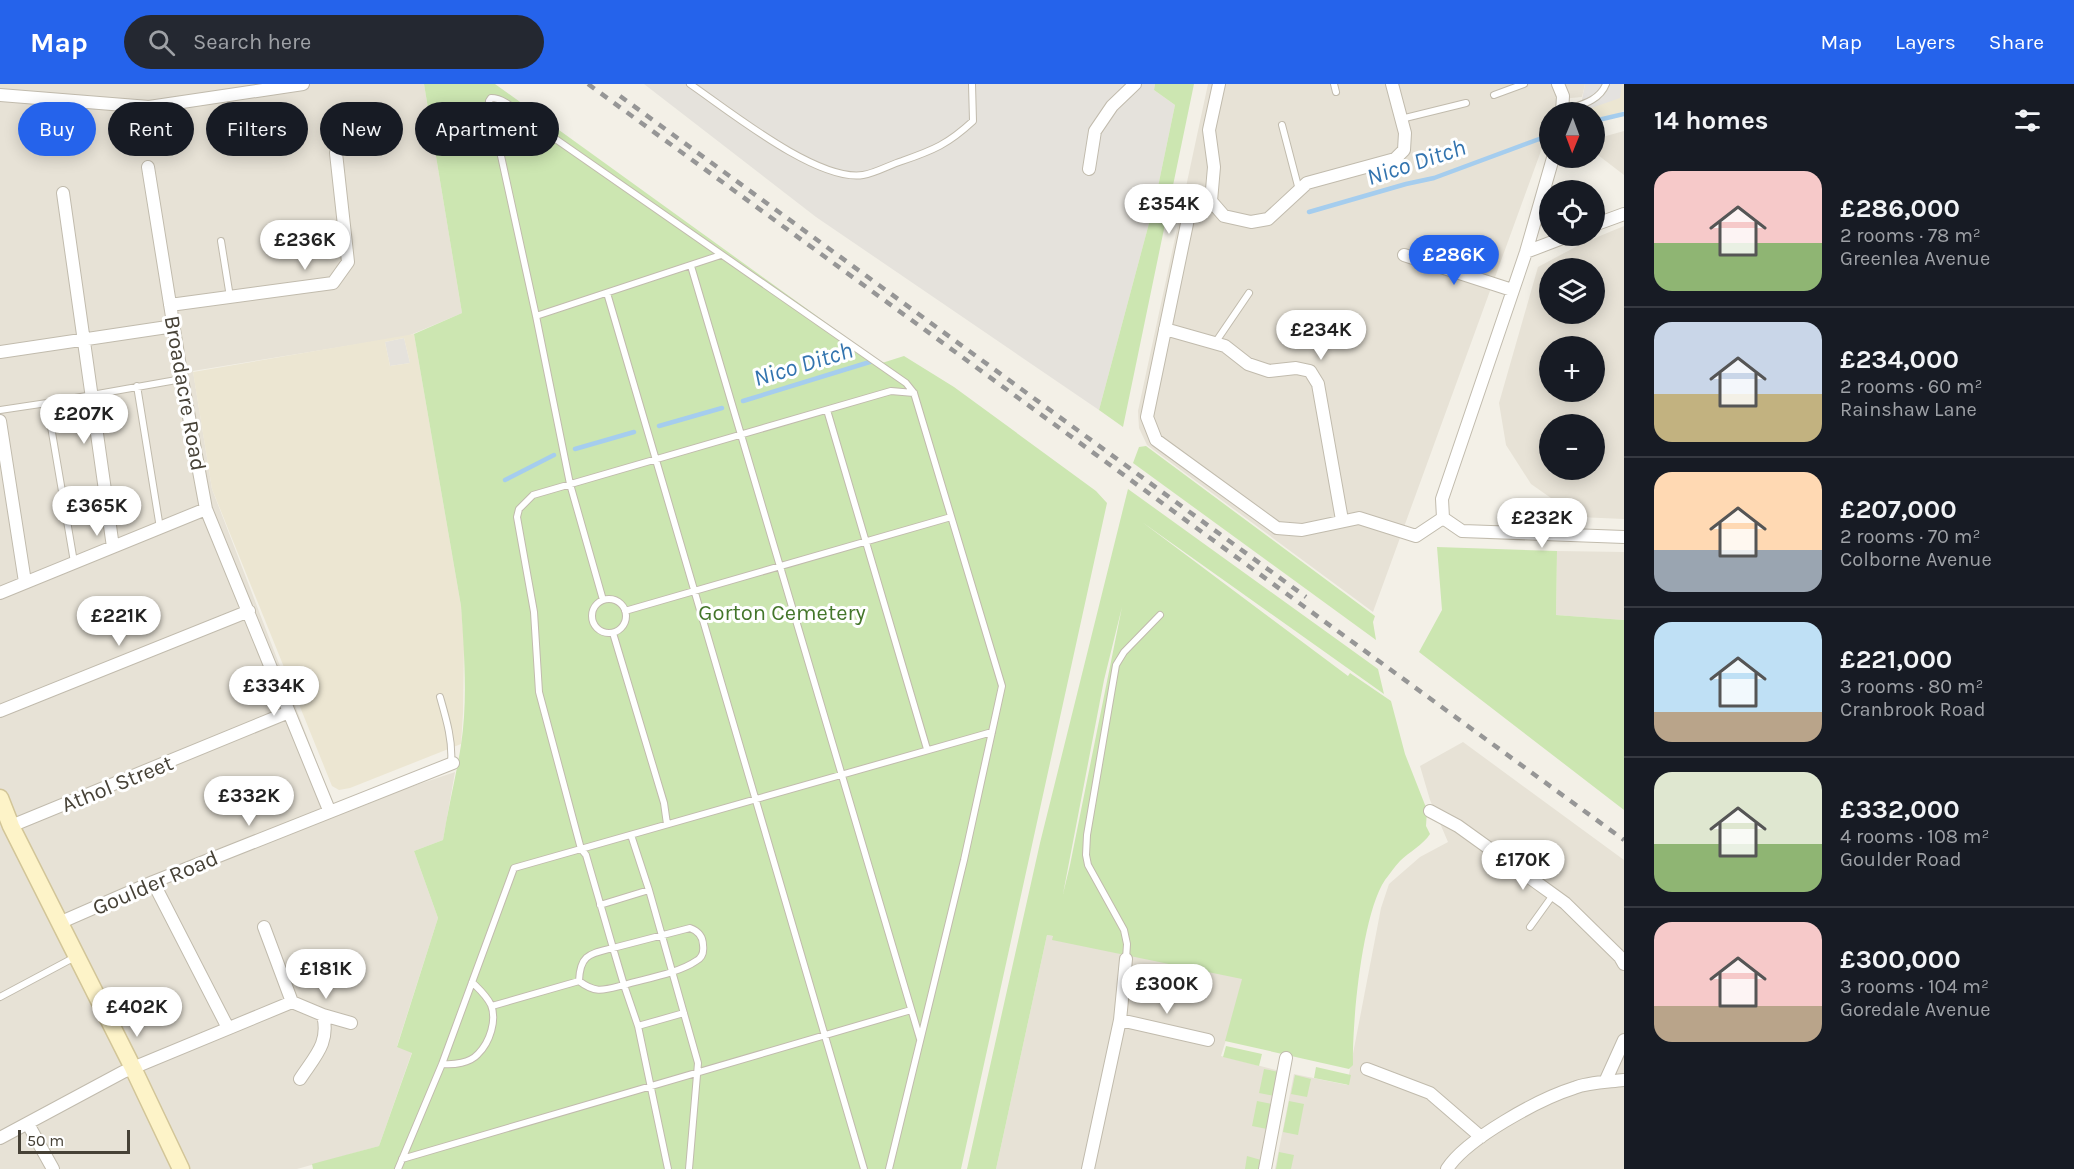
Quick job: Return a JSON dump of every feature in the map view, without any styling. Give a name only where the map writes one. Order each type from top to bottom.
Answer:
[{"type":"main road","points":[[0,800],[181,1169]]},
{"type":"street","points":[[0,95],[149,107],[303,84]]},
{"type":"street","points":[[1089,169],[1095,131],[1113,106],[1135,84]]},
{"type":"street","points":[[1220,84],[1209,130],[1214,167],[1211,201],[1224,216],[1251,222],[1268,219],[1307,183],[1395,159],[1404,150],[1405,133],[1392,84]]},
{"type":"street","points":[[170,305],[333,283],[348,262],[336,156]]},
{"type":"street","name":"Broadacre Road","points":[[148,168],[182,379],[206,509],[329,810]]},
{"type":"street","points":[[1443,518],[1442,499],[1526,252],[1550,168]]},
{"type":"street","points":[[63,193],[113,547]]},
{"type":"street","points":[[1211,201],[1197,204],[1189,214],[1147,417],[1156,440],[1277,528],[1302,530],[1359,518],[1416,536],[1443,518]]},
{"type":"street","points":[[1605,221],[1624,214]]},
{"type":"street","points":[[1526,252],[1542,246]]},
{"type":"street","points":[[1404,255],[1512,290]]},
{"type":"street","points":[[0,352],[174,326]]},
{"type":"street","points":[[1165,329],[1225,346],[1248,364],[1269,370],[1296,368],[1310,371],[1318,384],[1342,520]]},
{"type":"street","points":[[0,421],[25,582]]},
{"type":"street","points":[[0,593],[206,509]]},
{"type":"street","points":[[1443,518],[1462,531],[1624,537]]},
{"type":"street","points":[[0,711],[249,611]]},
{"type":"street","name":"Athol Street","points":[[11,826],[289,712]]},
{"type":"street","name":"Goulder Road","points":[[59,923],[329,810],[452,763]]},
{"type":"street","points":[[1430,811],[1458,826],[1565,903],[1620,957],[1624,964]]},
{"type":"street","points":[[153,882],[228,1028]]},
{"type":"street","points":[[264,927],[292,1002]]},
{"type":"street","points":[[1088,1169],[1120,1020],[1126,958]]},
{"type":"street","points":[[1,1135],[28,1124],[133,1068],[292,1002],[323,1015],[351,1023]]},
{"type":"street","points":[[300,1078],[325,1038],[326,1027],[323,1015]]},
{"type":"street","points":[[1120,1020],[1208,1040]]},
{"type":"street","points":[[1605,1082],[1624,1040]]},
{"type":"street","points":[[1265,1169],[1287,1058]]},
{"type":"street","points":[[1366,1069],[1430,1093],[1480,1137]]},
{"type":"street","points":[[1447,1169],[1480,1137],[1520,1112],[1575,1087],[1624,1080]]},
{"type":"street","points":[[28,1124],[53,1169]]},
{"type":"lane","points":[[690,84],[775,142],[810,162],[842,174],[862,175],[927,153],[952,140],[973,121],[972,84]]},
{"type":"lane","points":[[1334,84],[1336,92]]},
{"type":"lane","points":[[1494,95],[1524,84]]},
{"type":"lane","points":[[1589,102],[1599,96],[1606,84]]},
{"type":"lane","points":[[489,102],[491,98],[505,102]]},
{"type":"lane","points":[[1401,119],[1466,103]]},
{"type":"lane","points":[[1282,125],[1299,190]]},
{"type":"lane","points":[[559,142],[906,383],[914,393],[1002,686],[964,860],[889,1169]]},
{"type":"lane","points":[[502,156],[570,484],[603,600]]},
{"type":"lane","points":[[221,241],[230,297]]},
{"type":"lane","points":[[536,316],[721,255]]},
{"type":"lane","points":[[691,266],[920,1039]]},
{"type":"lane","points":[[607,293],[864,1169]]},
{"type":"lane","points":[[1215,343],[1249,293]]},
{"type":"lane","points":[[0,410],[182,379]]},
{"type":"lane","points":[[137,386],[160,528]]},
{"type":"lane","points":[[668,1169],[638,1026],[586,855],[581,849],[539,692],[534,612],[517,517],[519,509],[532,495],[891,391],[914,393]]},
{"type":"lane","points":[[47,403],[74,562]]},
{"type":"lane","points":[[827,410],[927,749]]},
{"type":"lane","points":[[625,611],[951,517]]},
{"type":"lane","points":[[609,599],[619,603],[625,611],[626,617],[622,627],[613,633],[602,631],[594,624],[595,607],[603,600],[609,599]]},
{"type":"lane","points":[[1126,958],[1127,944],[1124,930],[1088,865],[1087,835],[1116,666],[1124,652],[1160,615]]},
{"type":"lane","points":[[613,633],[664,803],[667,824]]},
{"type":"lane","points":[[440,697],[448,726],[452,763]]},
{"type":"lane","points":[[398,1169],[442,1064],[514,868],[841,773],[992,732]]},
{"type":"lane","points":[[632,835],[698,1063],[689,1169]]},
{"type":"lane","points":[[600,904],[649,890]]},
{"type":"lane","points":[[1530,927],[1553,895]]},
{"type":"lane","points":[[690,928],[697,931],[703,939],[703,953],[697,961],[672,971],[602,991],[590,989],[579,981],[581,963],[586,957],[690,928]]},
{"type":"lane","points":[[0,997],[76,956]]},
{"type":"lane","points":[[492,1006],[579,981]]},
{"type":"lane","points":[[442,1064],[452,1065],[478,1055],[488,1039],[493,1025],[492,1006],[472,982]]},
{"type":"lane","points":[[402,1159],[911,1010]]},
{"type":"lane","points":[[638,1026],[684,1013]]},
{"type":"shaded area","points":[[0,84],[424,84],[427,102],[415,102],[415,156],[436,156],[462,313],[408,336],[193,371],[212,489],[336,812],[455,772],[443,840],[414,851],[438,918],[397,1046],[412,1052],[379,1146],[297,1169],[0,1169]]},
{"type":"shaded area","points":[[644,84],[1155,84],[1154,90],[1175,105],[1155,201],[1099,410],[816,217]]},
{"type":"shaded area","points":[[1208,84],[1585,84],[1582,97],[1560,99],[1559,102],[1539,102],[1539,156],[1373,612],[1147,445],[1139,428],[1138,411]]},
{"type":"shaded area","points":[[1585,84],[1624,84],[1624,111],[1605,118],[1605,102],[1582,102]]},
{"type":"shaded area","points":[[1585,84],[1622,84],[1620,98],[1605,103],[1582,102]]},
{"type":"shaded area","points":[[1624,131],[1624,175],[1605,160],[1605,136]]},
{"type":"shaded area","points":[[1624,226],[1624,519],[1578,517],[1531,484],[1506,445],[1499,403],[1538,267],[1539,324],[1605,324],[1605,258],[1555,258],[1577,246],[1605,246],[1605,234]]},
{"type":"shaded area","points":[[414,334],[461,606],[464,644],[461,744],[350,788],[339,790],[332,786],[212,489],[193,372]],"holes":[[[404,338],[410,363],[390,366],[385,342]]]},
{"type":"shaded area","points":[[404,338],[410,363],[390,366],[385,342]]},
{"type":"shaded area","points":[[1557,551],[1624,552],[1624,620],[1556,615]]},
{"type":"shaded area","points":[[1463,742],[1624,860],[1624,1169],[1275,1169],[1294,1074],[1347,1085],[1381,908],[1389,884],[1420,857],[1448,842],[1430,800],[1420,766]]},
{"type":"shaded area","points":[[1047,935],[1245,979],[1221,1056],[1280,1071],[1258,1169],[996,1169]]},
{"type":"green space","name":"Gorton Cemetery","points":[[424,84],[495,84],[520,102],[427,102]]},
{"type":"green space","points":[[1155,84],[1194,84],[1123,427],[1099,410],[1155,201],[1175,105],[1154,90]]},
{"type":"green space","name":"Gorton Cemetery","points":[[559,130],[882,363],[904,356],[954,387],[1096,491],[1107,503],[961,1169],[313,1169],[312,1164],[379,1146],[412,1053],[397,1047],[438,918],[414,851],[443,840],[463,728],[465,676],[461,606],[414,334],[462,313],[436,156],[559,156]]},
{"type":"green space","points":[[1146,446],[1375,616],[1373,622],[1376,640],[1133,463],[1139,447]]},
{"type":"green space","points":[[1128,489],[1378,669],[1384,694],[1142,522],[1348,676],[1350,673],[1391,701],[1405,754],[1427,810],[1426,826],[1430,834],[1424,842],[1398,863],[1385,880],[1377,896],[1370,917],[1360,969],[1354,1023],[1353,1065],[1349,1069],[1225,1041],[1242,979],[1052,940],[1053,936],[1047,935],[996,1169],[967,1169],[1040,843]],"holes":[[[1122,607],[1063,894],[1104,680]]]},
{"type":"green space","points":[[1437,547],[1557,551],[1556,615],[1624,620],[1624,810],[1419,652],[1442,610]]},
{"type":"green space","points":[[1226,1046],[1262,1054],[1259,1066],[1223,1057]]},
{"type":"green space","points":[[1316,1067],[1351,1075],[1349,1085],[1314,1078]]},
{"type":"green space","points":[[1264,1069],[1279,1072],[1274,1096],[1259,1093]]},
{"type":"green space","points":[[1295,1075],[1311,1079],[1307,1097],[1291,1094]]},
{"type":"green space","points":[[1257,1101],[1272,1104],[1267,1129],[1252,1126]]},
{"type":"green space","points":[[1289,1101],[1304,1104],[1298,1135],[1283,1132]]},
{"type":"green space","points":[[1279,1152],[1294,1155],[1291,1169],[1276,1169]]},
{"type":"green space","points":[[1247,1156],[1261,1160],[1259,1169],[1245,1169]]},
{"type":"waterway","name":"Nico Ditch","points":[[1605,118],[1624,114]]},
{"type":"waterway","name":"Nico Ditch","points":[[1309,212],[1434,178],[1539,139]]},
{"type":"waterway","name":"Nico Ditch","points":[[743,401],[873,361]]},
{"type":"waterway","name":"Nico Ditch","points":[[659,426],[722,408]]},
{"type":"waterway","name":"Nico Ditch","points":[[575,449],[634,432]]},
{"type":"waterway","name":"Nico Ditch","points":[[505,480],[554,455]]},
{"type":"railway","points":[[588,84],[1624,840]]},
{"type":"railway","points":[[620,96],[1306,597]]}]
